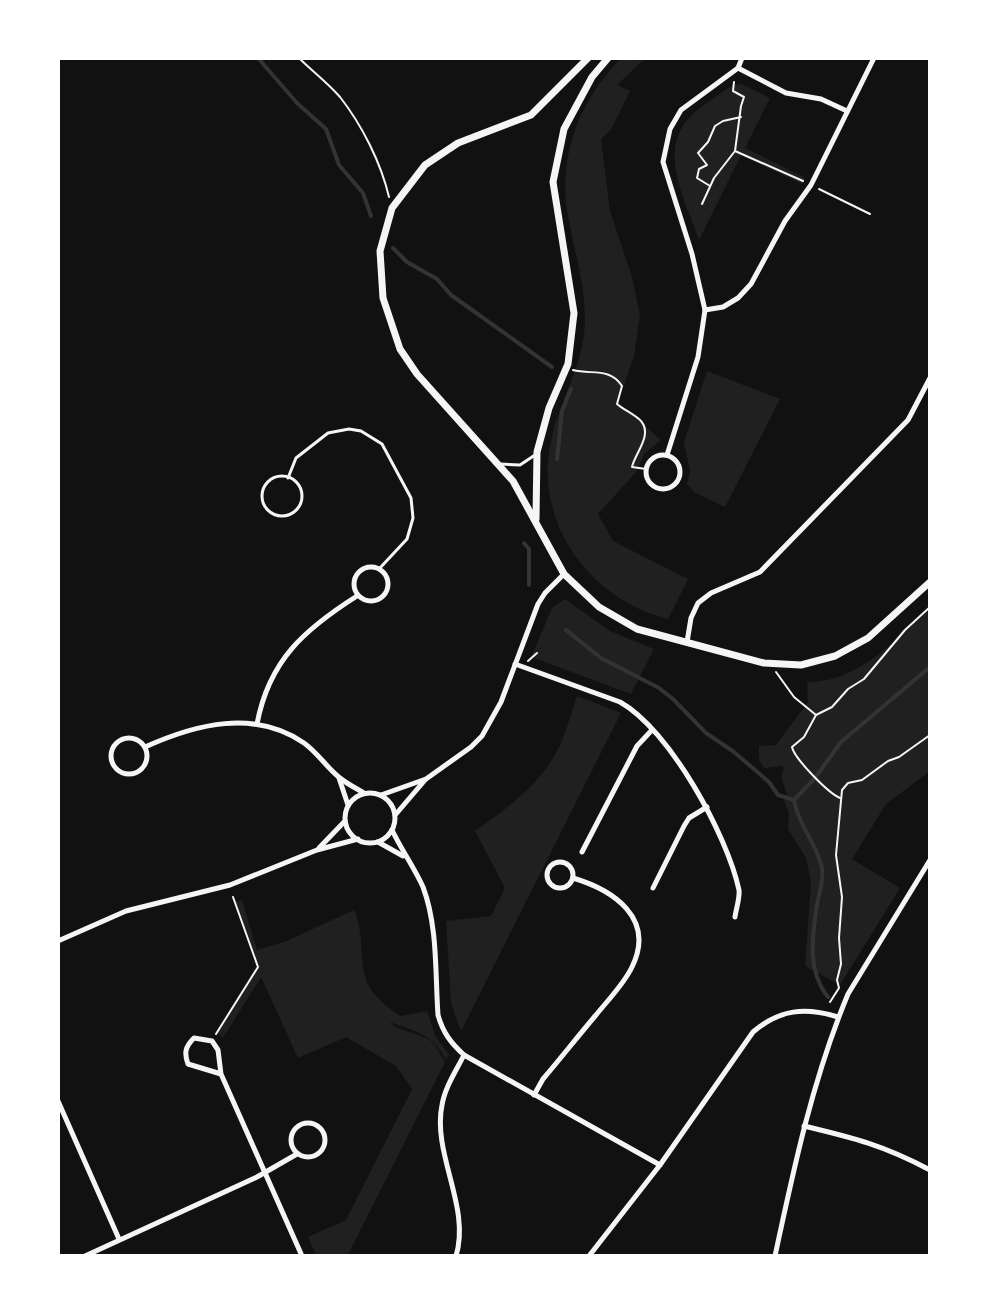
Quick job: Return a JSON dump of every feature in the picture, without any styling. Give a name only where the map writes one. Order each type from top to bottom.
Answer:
[{"type":"street","points":[[588,58],[531,115],[458,143],[425,165],[392,208],[380,251],[383,298],[400,349],[417,374],[513,481],[537,519],[542,536],[564,574],[592,602],[619,621],[637,629],[772,663],[801,665],[836,656],[868,638],[930,582]]},
{"type":"street","points":[[537,519],[537,452],[549,408],[566,369],[574,313],[553,182],[564,129],[592,77],[608,58]]},
{"type":"street","points":[[667,454],[698,357],[705,310],[692,254],[663,162],[670,129],[681,110],[738,68],[742,58]]},
{"type":"street","points":[[705,310],[723,307],[738,298],[751,284],[785,221],[811,185],[874,58]]},
{"type":"street","points":[[738,68],[786,93],[821,99],[847,111]]},
{"type":"street","points":[[687,642],[691,618],[698,603],[711,593],[760,572],[908,420],[930,378]]},
{"type":"street","points":[[667,454],[678,465],[680,472],[675,484],[669,488],[655,487],[647,476],[646,469],[654,458],[667,454]]},
{"type":"street","points":[[366,568],[378,568],[388,579],[387,592],[376,601],[369,602],[357,596],[354,589],[356,576],[366,568]]},
{"type":"street","points":[[378,842],[392,830],[396,814],[426,779],[471,747],[482,736],[501,702],[538,604],[545,593],[564,574]]},
{"type":"street","points":[[257,724],[268,684],[289,650],[303,636],[357,596]]},
{"type":"street","points":[[515,664],[620,702],[630,708],[652,730],[698,789],[720,835],[739,892],[735,917]]},
{"type":"street","points":[[145,747],[216,723],[257,724],[283,732],[303,742],[320,756],[339,778],[364,793],[381,795],[426,779]]},
{"type":"street","points":[[582,852],[637,746],[652,730]]},
{"type":"street","points":[[134,739],[145,747],[147,761],[138,772],[125,774],[114,765],[112,751],[120,740],[134,739]]},
{"type":"street","points":[[317,850],[345,821],[348,806],[339,778]]},
{"type":"street","points":[[348,806],[364,793]]},
{"type":"street","points":[[381,795],[390,802],[396,814]]},
{"type":"street","points":[[652,888],[684,825],[689,818],[707,807]]},
{"type":"street","points":[[345,821],[349,831],[358,839]]},
{"type":"street","points":[[392,830],[404,857],[422,885],[431,915],[438,1015],[442,1029],[451,1043],[464,1055],[660,1165]]},
{"type":"street","points":[[58,941],[126,911],[230,885],[317,850],[358,839],[378,842],[404,857]]},
{"type":"street","points":[[775,1256],[804,1126],[838,1017],[848,994],[930,860]]},
{"type":"street","points":[[559,862],[570,867],[573,878],[570,883],[560,889],[550,884],[547,873],[549,868],[559,862]]},
{"type":"street","points":[[534,1095],[543,1079],[623,982],[637,956],[637,927],[622,902],[609,892],[573,878]]},
{"type":"street","points":[[590,1256],[660,1165],[753,1032],[764,1023],[791,1011],[819,1011],[838,1017]]},
{"type":"street","points":[[220,1074],[188,1064],[185,1055],[187,1045],[194,1038],[212,1041],[218,1050],[220,1074],[302,1256]]},
{"type":"street","points":[[456,1256],[459,1230],[440,1124],[447,1088],[464,1055]]},
{"type":"street","points":[[58,1101],[119,1239]]},
{"type":"street","points":[[85,1256],[265,1173],[297,1154],[310,1158],[321,1152],[326,1140],[322,1128],[310,1122],[298,1126],[291,1136],[291,1143],[297,1154]]},
{"type":"street","points":[[804,1126],[866,1140],[892,1150],[930,1170]]},
{"type":"lane","points":[[288,478],[296,458],[328,433],[349,429],[362,431],[382,444],[411,498],[413,519],[407,539],[378,568]]},
{"type":"lane","points":[[498,464],[520,465],[537,452]]},
{"type":"lane","points":[[288,478],[300,489],[302,497],[295,512],[280,516],[266,508],[263,492],[272,479],[288,478]]},
{"type":"path","points":[[299,58],[340,98],[369,144],[384,176],[392,208]]},
{"type":"path","points":[[702,204],[710,186],[735,151],[744,97],[733,91],[735,78]]},
{"type":"path","points":[[710,186],[697,178],[699,169],[707,165],[698,153],[708,142],[715,126],[723,121],[741,117]]},
{"type":"path","points":[[735,151],[803,181]]},
{"type":"path","points":[[816,187],[870,214]]},
{"type":"path","points":[[566,369],[583,373],[604,372],[618,379],[622,386],[617,404],[640,421],[645,432],[644,440],[634,458],[632,467],[635,470],[646,469]]},
{"type":"path","points":[[840,798],[813,778],[811,770],[792,750],[804,737],[816,715],[832,707],[848,689],[870,674],[905,630],[930,607]]},
{"type":"path","points":[[527,662],[537,653]]},
{"type":"path","points":[[772,663],[780,681],[794,697],[816,715]]},
{"type":"path","points":[[830,1002],[839,988],[837,980],[841,964],[839,938],[842,897],[836,855],[842,790],[848,783],[862,780],[930,735]]},
{"type":"path","points":[[216,1034],[258,967],[233,897]]},
{"type":"shaded area","points":[[620,59],[644,59],[617,85],[630,91],[611,130],[601,139],[610,211],[632,277],[640,315],[634,356],[618,402],[661,440],[644,454],[637,471],[598,514],[613,541],[688,579],[668,619],[640,609],[614,595],[592,576],[574,553],[560,528],[551,500],[548,471],[555,425],[577,366],[584,335],[583,293],[565,194],[569,151],[583,111],[593,93]]},
{"type":"shaded area","points":[[741,84],[770,98],[745,148],[805,178],[802,184],[741,155],[699,240],[682,194],[675,162],[675,147],[680,132],[694,113],[733,85]]},
{"type":"shaded area","points":[[707,371],[780,399],[725,507],[694,492],[687,484],[690,472],[684,442]]},
{"type":"shaded area","points":[[565,599],[610,631],[654,649],[631,694],[534,658],[532,655],[552,608]]},
{"type":"shaded area","points":[[929,610],[929,772],[886,804],[852,859],[900,888],[840,985],[805,966],[811,882],[806,858],[788,829],[789,814],[784,800],[787,794],[781,776],[784,768],[782,766],[764,768],[759,760],[759,746],[776,745],[808,702],[807,682],[825,680],[859,668],[889,646]]},
{"type":"shaded area","points":[[577,696],[621,713],[461,1031],[451,1003],[446,921],[491,916],[505,888],[475,831],[510,805],[542,774],[561,743]]},
{"type":"shaded area","points":[[242,900],[257,950],[284,942],[354,910],[359,926],[363,967],[368,985],[380,1000],[400,1016],[427,1011],[436,1037],[449,1055],[446,1060],[430,1039],[416,1031],[390,1022],[431,1041],[445,1062],[348,1255],[316,1255],[308,1237],[346,1220],[412,1089],[396,1066],[346,1037],[298,1058],[261,977],[223,1038],[217,1032],[257,968],[235,902]]},
{"type":"waterway","points":[[258,58],[297,103],[326,129],[339,165],[363,193],[371,216]]},
{"type":"waterway","points":[[393,248],[407,262],[437,279],[451,295],[552,367]]},
{"type":"waterway","points":[[557,459],[562,411],[571,389]]},
{"type":"waterway","points":[[524,543],[529,549],[529,585]]},
{"type":"waterway","points":[[566,630],[601,658],[659,688],[706,733],[734,752],[769,782],[778,795],[794,800],[799,818],[820,859],[822,868],[813,953],[817,976],[828,997]]},
{"type":"waterway","points":[[815,778],[841,742],[930,667]]},
{"type":"waterway","points":[[794,800],[813,780]]}]
